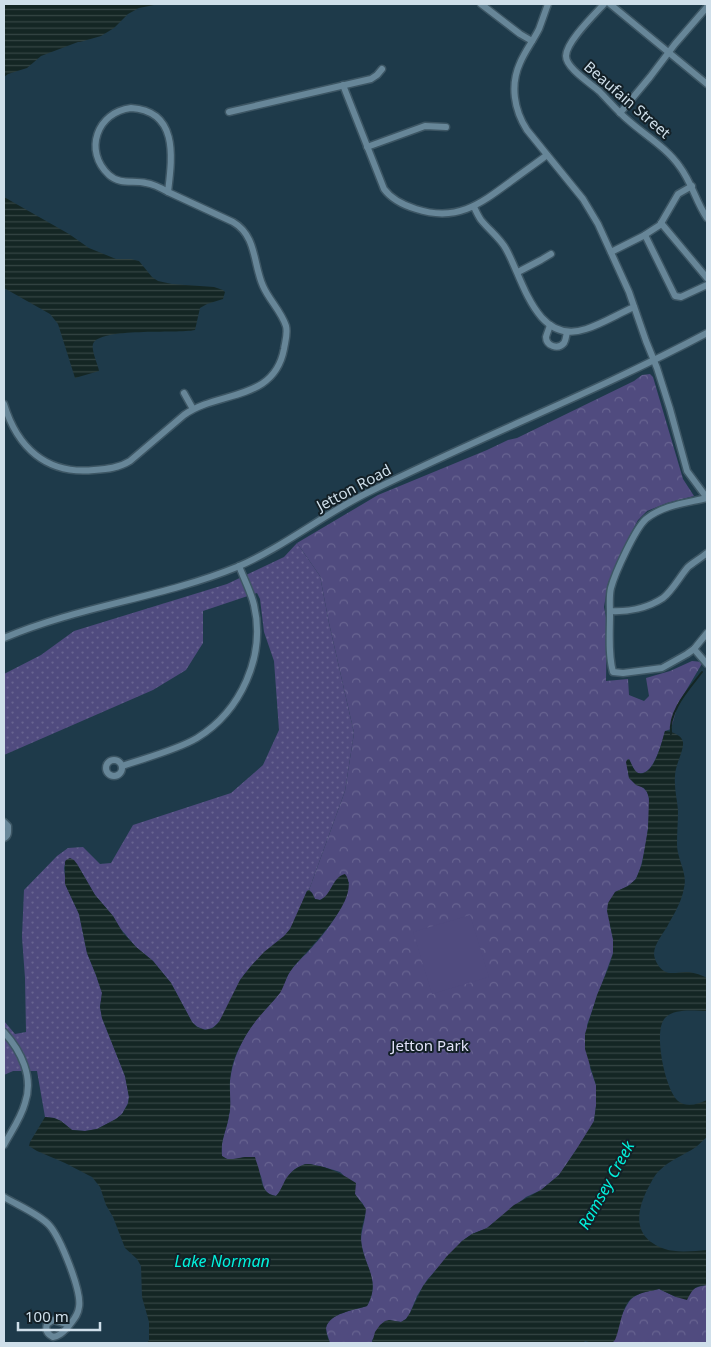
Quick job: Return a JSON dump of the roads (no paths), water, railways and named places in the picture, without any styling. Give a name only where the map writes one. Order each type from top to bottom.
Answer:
[{"type":"street","points":[[481,4],[532,41]]},
{"type":"street","points":[[548,4],[539,29],[520,63],[516,77],[515,101],[522,122],[583,199],[598,224],[634,307],[657,368],[688,471],[707,498],[667,507],[656,512],[645,520],[637,530],[611,589],[610,650],[613,672],[623,673],[662,668],[694,649],[707,633]]},
{"type":"street","name":"Beaufain Street","points":[[604,4],[571,41],[566,53],[568,64],[601,93],[620,113],[664,149],[679,166],[692,186],[702,211],[707,218]]},
{"type":"street","points":[[610,4],[707,84]]},
{"type":"street","points":[[620,113],[707,7]]},
{"type":"street","points":[[229,112],[371,79],[382,69]]},
{"type":"street","points":[[343,86],[384,189],[399,203],[422,211],[437,214],[455,213],[474,207],[547,155]]},
{"type":"street","points":[[4,404],[11,425],[31,451],[50,464],[58,468],[76,471],[108,469],[123,465],[137,456],[169,427],[193,409],[251,390],[274,374],[281,361],[286,331],[282,318],[259,276],[251,241],[243,229],[224,217],[168,192],[160,187],[147,183],[114,179],[106,171],[96,149],[96,135],[108,118],[125,109],[140,108],[154,115],[165,125],[170,139],[171,150],[168,192]]},
{"type":"street","points":[[367,147],[425,126],[446,127]]},
{"type":"street","points":[[611,252],[645,235],[660,225],[678,194],[692,186]]},
{"type":"street","points":[[474,207],[481,220],[506,247],[534,307],[540,317],[550,325],[567,332],[585,330],[634,307]]},
{"type":"street","points":[[661,223],[707,278]]},
{"type":"street","points":[[645,235],[675,296],[681,297],[707,285]]},
{"type":"street","points":[[518,272],[551,254]]},
{"type":"street","points":[[550,325],[546,336],[551,346],[559,347],[562,345],[565,342],[567,332]]},
{"type":"street","name":"Jetton Road","points":[[4,638],[52,620],[188,584],[238,566],[274,548],[369,492],[707,333]]},
{"type":"street","points":[[184,393],[193,409]]},
{"type":"street","points":[[610,611],[622,612],[636,609],[664,597],[688,568],[707,553]]},
{"type":"street","points":[[122,766],[197,738],[222,717],[236,702],[249,675],[256,637],[254,605],[238,566]]},
{"type":"street","points":[[694,649],[707,664]]},
{"type":"street","points":[[4,822],[8,826],[7,835],[4,838]]},
{"type":"street","points":[[4,1032],[22,1058],[28,1088],[24,1106],[4,1145]]},
{"type":"street","points":[[4,1197],[46,1222],[60,1243],[79,1296],[78,1313],[69,1325]]},
{"type":"water","points":[[4,4],[159,4],[139,8],[128,14],[114,28],[101,36],[78,42],[41,56],[27,68],[4,77]]},
{"type":"water","points":[[4,197],[69,234],[89,248],[116,259],[139,261],[152,277],[158,281],[214,287],[225,292],[223,299],[200,308],[195,330],[123,333],[98,339],[93,344],[93,347],[99,371],[75,378],[58,324],[50,314],[4,288]]},
{"type":"water","points":[[665,731],[678,735],[683,742],[675,772],[675,789],[678,810],[677,850],[685,882],[680,902],[654,950],[654,955],[661,969],[669,973],[689,972],[707,978],[707,1011],[680,1011],[670,1014],[662,1023],[660,1046],[669,1085],[678,1101],[689,1105],[707,1100],[707,1137],[696,1147],[668,1163],[658,1172],[643,1199],[639,1217],[640,1225],[647,1239],[665,1249],[675,1251],[707,1250],[707,1285],[694,1289],[687,1300],[659,1289],[630,1299],[624,1310],[615,1340],[612,1343],[585,1341],[583,1343],[372,1343],[375,1332],[385,1321],[401,1322],[406,1319],[423,1286],[447,1256],[462,1241],[472,1234],[487,1228],[514,1205],[541,1190],[559,1175],[594,1121],[596,1085],[585,1049],[585,1034],[597,995],[613,954],[613,939],[607,911],[608,903],[615,892],[628,886],[636,879],[642,864],[648,829],[649,798],[644,788],[636,785],[629,778],[626,762],[629,759],[638,773],[644,773],[649,770],[656,758]]},
{"type":"water","name":"Lake Norman","points":[[70,858],[77,864],[95,895],[113,916],[123,933],[153,961],[171,983],[192,1022],[197,1027],[205,1030],[213,1028],[219,1022],[240,980],[251,966],[290,929],[307,891],[309,890],[312,893],[315,899],[320,900],[324,898],[337,879],[345,874],[349,884],[347,897],[340,910],[290,972],[280,993],[251,1027],[237,1053],[231,1075],[230,1110],[222,1150],[222,1156],[227,1159],[255,1157],[263,1187],[271,1195],[276,1196],[286,1178],[297,1168],[305,1164],[330,1169],[356,1183],[355,1194],[366,1209],[361,1240],[373,1288],[367,1306],[343,1313],[328,1323],[326,1330],[330,1343],[147,1343],[149,1340],[149,1322],[142,1297],[141,1266],[137,1259],[125,1248],[100,1187],[92,1177],[29,1146],[45,1117],[61,1121],[72,1130],[85,1131],[97,1129],[122,1114],[128,1104],[129,1097],[125,1076],[102,1018],[100,1007],[102,993],[87,953],[79,914],[65,884],[65,862]]},
{"type":"waterway","name":"Ramsey Creek","points":[[671,734],[671,725],[676,709],[702,672]]},
{"type":"park label","name":"Jetton Park","points":[[430,1046]]}]
